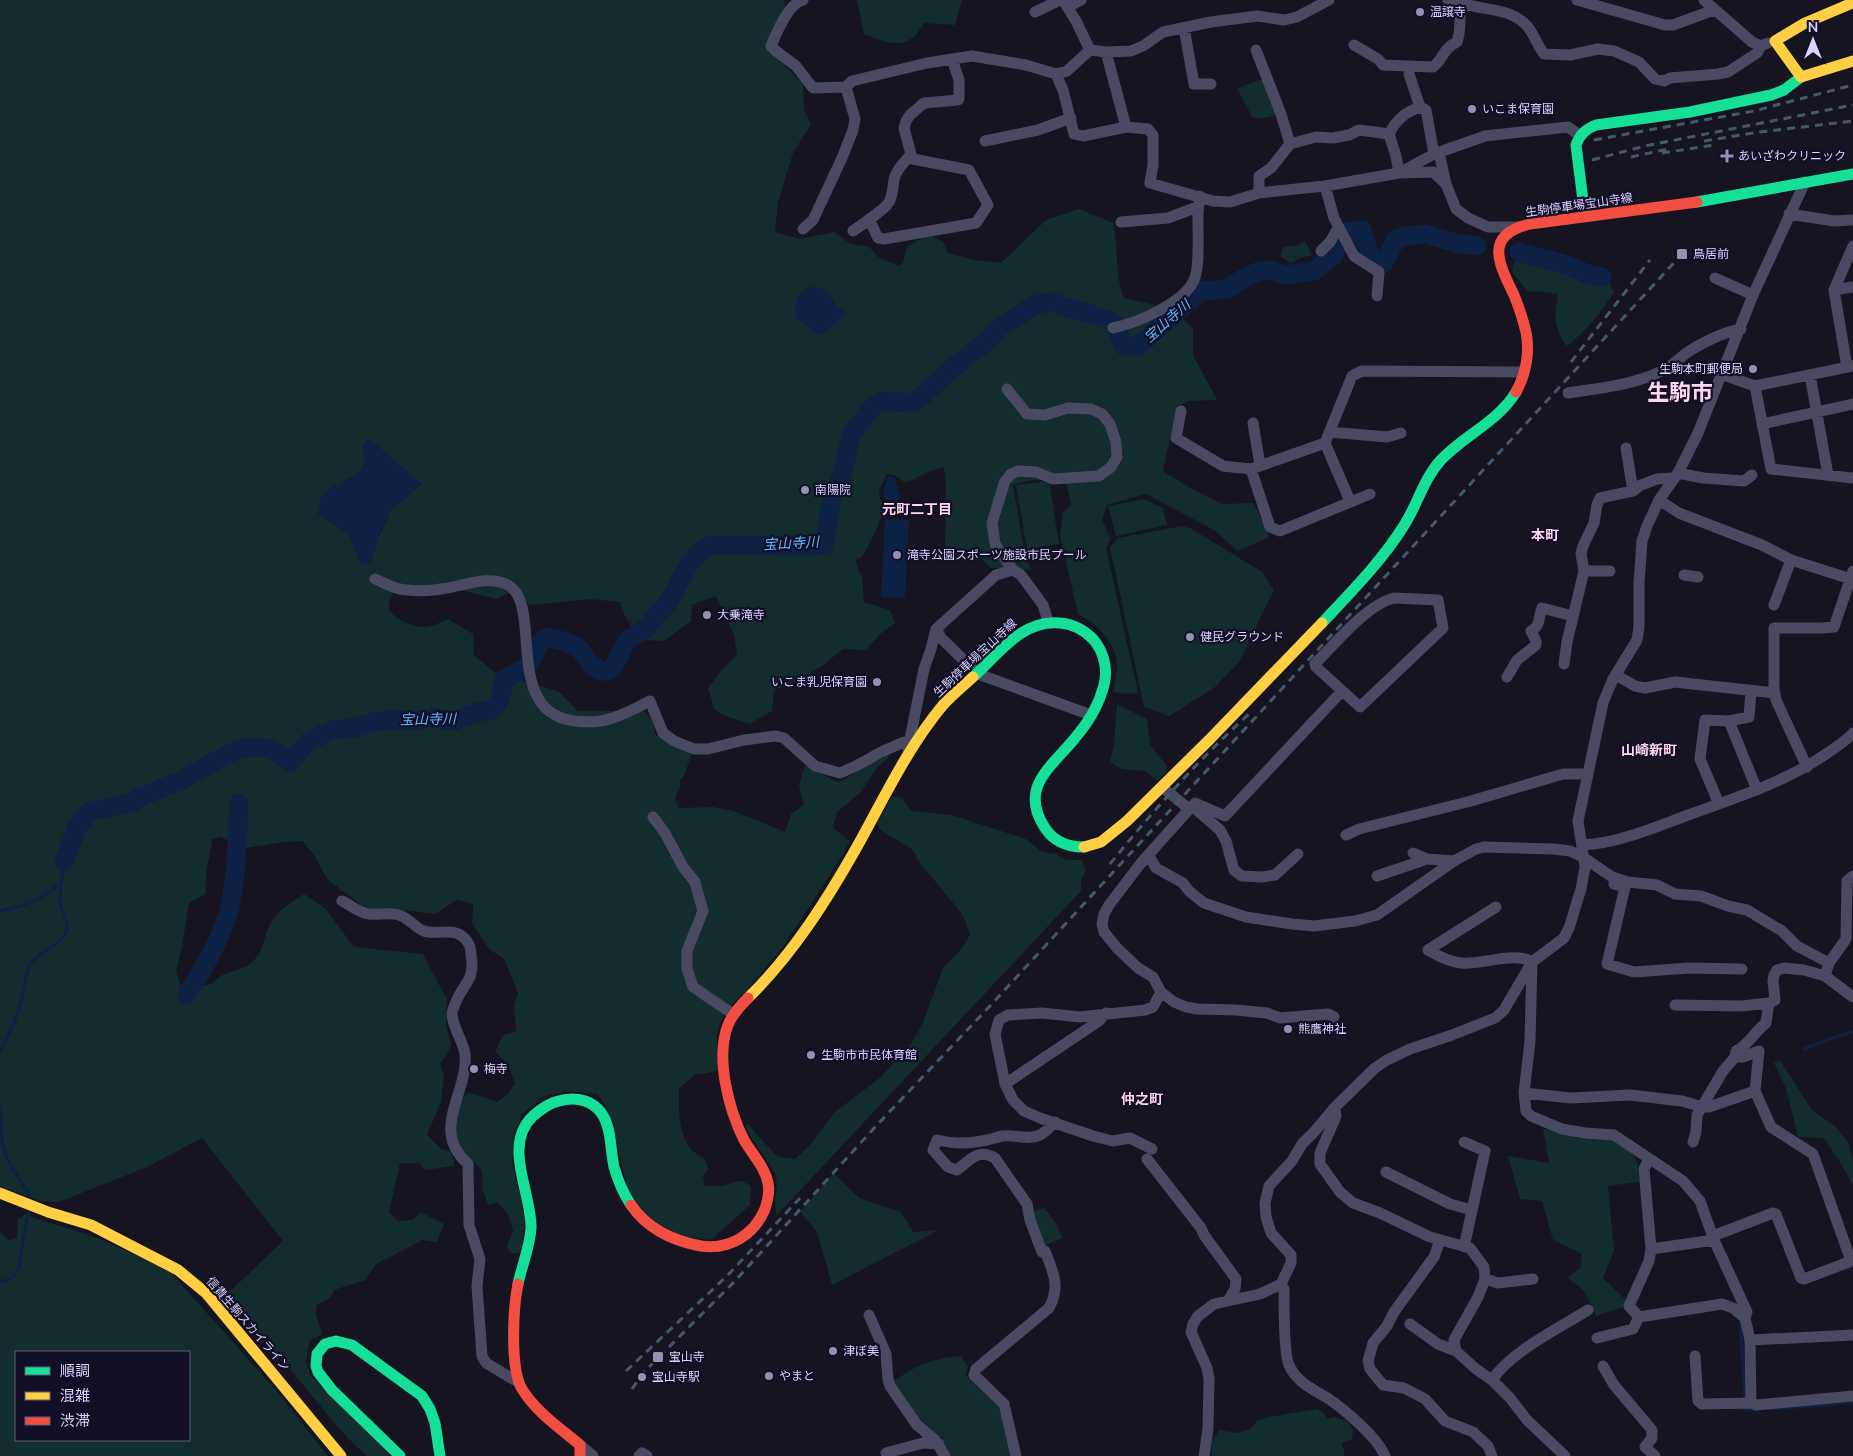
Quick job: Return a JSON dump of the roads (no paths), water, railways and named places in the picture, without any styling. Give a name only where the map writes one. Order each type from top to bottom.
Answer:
[{"type":"main road","points":[[1802,77],[1775,41],[1805,23],[1850,3]]},
{"type":"main road","points":[[1585,216],[1576,145],[1579,135],[1586,128],[1690,112],[1771,95],[1784,90],[1802,77],[1853,61]]},
{"type":"main road","name":"生駒停車場宝山寺線","points":[[580,1450],[532,1402],[518,1382],[514,1347],[514,1312],[517,1286],[530,1240],[531,1228],[531,1211],[519,1148],[528,1120],[548,1103],[560,1100],[576,1100],[590,1103],[598,1109],[605,1123],[610,1140],[614,1172],[624,1199],[640,1217],[671,1237],[687,1244],[719,1247],[731,1245],[742,1239],[759,1220],[770,1195],[770,1181],[763,1166],[749,1149],[731,1107],[724,1058],[727,1025],[733,1014],[784,958],[824,903],[857,848],[893,780],[941,706],[1025,629],[1034,624],[1048,621],[1063,622],[1078,627],[1099,648],[1105,662],[1106,678],[1102,693],[1091,716],[1079,733],[1044,771],[1035,788],[1034,805],[1040,822],[1052,837],[1066,845],[1081,848],[1097,845],[1114,832],[1162,787],[1292,655],[1364,576],[1410,519],[1434,465],[1465,438],[1487,423],[1511,401],[1519,387],[1524,372],[1527,337],[1518,304],[1499,266],[1496,253],[1501,239],[1518,227],[1585,216],[1651,210],[1853,174]]},
{"type":"main road","name":"信貴生駒スカイライン","points":[[0,1193],[91,1224],[178,1270],[206,1293],[341,1456]]},
{"type":"main road","points":[[400,1456],[332,1390],[318,1372],[317,1354],[325,1344],[336,1341],[352,1345],[422,1396],[430,1409],[435,1423],[440,1456]]},
{"type":"street","points":[[802,0],[797,1],[790,8],[771,46],[796,66],[813,88],[846,87],[852,81],[972,56],[1026,65],[1056,74],[1067,70],[1090,50],[1106,52],[1131,51],[1143,46],[1163,32],[1211,22],[1256,16],[1284,20],[1297,17],[1329,0]]},
{"type":"street","points":[[1035,12],[1064,2],[1081,0]]},
{"type":"street","points":[[1448,0],[1503,12],[1520,20],[1529,28],[1544,54],[1570,55],[1598,49],[1614,51],[1640,62],[1655,79],[1664,81],[1670,78],[1728,72],[1757,53],[1761,46],[1775,41]]},
{"type":"street","points":[[1577,0],[1664,25],[1673,25],[1714,10]]},
{"type":"street","points":[[1704,0],[1752,42],[1761,46]]},
{"type":"street","points":[[1064,2],[1090,50]]},
{"type":"street","points":[[1354,45],[1378,59],[1383,65],[1433,67],[1438,63],[1448,46],[1457,42],[1461,32],[1459,18],[1462,2]]},
{"type":"street","points":[[1184,28],[1194,84],[1211,84]]},
{"type":"street","points":[[1256,50],[1281,114],[1290,144]]},
{"type":"street","points":[[1106,52],[1126,127]]},
{"type":"street","points":[[853,232],[887,204],[892,196],[895,176],[904,161],[911,154],[904,128],[910,115],[924,103],[959,99],[959,80],[952,59]]},
{"type":"street","points":[[1056,74],[1063,90],[1074,134],[1083,136],[1126,127],[1148,129],[1153,134],[1153,165],[1150,183],[1199,202]]},
{"type":"street","points":[[1409,74],[1420,107]]},
{"type":"street","points":[[802,229],[813,220],[853,130],[855,119],[846,87]]},
{"type":"street","points":[[1399,174],[1389,134],[1394,125],[1408,111],[1420,107],[1426,110],[1436,154],[1456,209],[1468,218],[1488,227],[1518,227]]},
{"type":"street","points":[[985,141],[1038,130],[1071,118]]},
{"type":"street","points":[[1399,174],[1436,154],[1485,136],[1568,127],[1579,135]]},
{"type":"street","points":[[1259,193],[1259,176],[1271,168],[1290,144],[1316,137],[1333,138],[1349,135],[1359,130],[1389,134]]},
{"type":"street","points":[[869,219],[878,238],[884,239],[976,223],[988,205],[968,170],[908,158]]},
{"type":"street","points":[[1121,222],[1168,218],[1199,202],[1230,202],[1259,193],[1324,186],[1399,174],[1433,172],[1446,184]]},
{"type":"street","points":[[1204,1456],[1208,1429],[1209,1379],[1207,1368],[1192,1332],[1193,1324],[1198,1316],[1214,1304],[1260,1294],[1281,1284],[1291,1263],[1291,1256],[1271,1232],[1266,1217],[1265,1203],[1269,1186],[1292,1161],[1302,1144],[1335,1107],[1375,1068],[1410,1049],[1495,1018],[1504,1010],[1532,962],[1564,938],[1575,909],[1583,856],[1578,822],[1604,703],[1616,675],[1636,640],[1639,627],[1639,583],[1642,541],[1659,500],[1676,475],[1698,433],[1753,295],[1805,182]]},
{"type":"street","points":[[1324,186],[1338,228],[1354,256],[1379,272],[1377,296]]},
{"type":"street","points":[[1116,327],[1143,319],[1175,300],[1186,292],[1195,279],[1198,251],[1199,202]]},
{"type":"street","points":[[1789,214],[1834,221],[1853,220]]},
{"type":"street","points":[[1321,251],[1330,242],[1338,228]]},
{"type":"street","points":[[1721,374],[1755,386],[1850,366],[1834,290],[1853,246]]},
{"type":"street","points":[[1715,278],[1753,295]]},
{"type":"street","points":[[1834,290],[1853,287]]},
{"type":"street","points":[[1568,394],[1624,384],[1646,377],[1664,370],[1690,351],[1729,331],[1741,329]]},
{"type":"street","points":[[1350,501],[1328,437],[1352,376],[1362,370],[1524,372]]},
{"type":"street","points":[[1810,375],[1828,475]]},
{"type":"street","points":[[1755,386],[1771,469],[1853,478]]},
{"type":"street","points":[[1007,389],[1027,414],[1045,416],[1068,408],[1092,408],[1102,414],[1110,424],[1116,442],[1117,457],[1110,467],[1099,476],[1053,479],[1036,472],[1018,471],[1011,474],[1005,482],[992,523],[995,544],[1043,605],[1048,621]]},
{"type":"street","points":[[1762,424],[1853,404]]},
{"type":"street","points":[[1181,410],[1176,438],[1223,466],[1255,467],[1328,437],[1386,437],[1401,432]]},
{"type":"street","points":[[1253,423],[1255,467],[1270,527],[1280,531],[1370,494]]},
{"type":"street","points":[[1626,448],[1633,491]]},
{"type":"street","points":[[1564,664],[1567,642],[1584,571],[1581,554],[1594,523],[1600,498],[1633,491],[1641,485],[1657,479],[1676,475],[1744,481],[1752,475]]},
{"type":"street","points":[[1659,500],[1679,513],[1792,560],[1852,575],[1834,627],[1774,628],[1776,700],[1807,767]]},
{"type":"street","points":[[1774,605],[1792,560]]},
{"type":"street","points":[[907,759],[924,669],[936,628],[996,575],[1014,570]]},
{"type":"street","points":[[1584,571],[1610,570]]},
{"type":"street","points":[[1684,575],[1698,577]]},
{"type":"street","points":[[375,579],[397,589],[406,590],[442,589],[487,581],[509,585],[516,594],[524,617],[529,676],[540,700],[557,717],[586,722],[602,721],[621,716],[650,701],[663,733],[674,741],[694,749],[708,749],[744,740],[776,736],[784,738],[815,766],[840,773],[904,742],[909,744]]},
{"type":"street","points":[[1394,598],[1438,600],[1443,628],[1360,707],[1342,692],[1316,668],[1315,664],[1358,620],[1386,600],[1394,598]]},
{"type":"street","points":[[1507,676],[1517,660],[1536,645],[1531,631],[1540,622],[1539,615],[1542,608],[1573,616]]},
{"type":"street","points":[[936,628],[941,638],[978,674],[1091,716]]},
{"type":"street","points":[[1616,675],[1635,686],[1645,688],[1675,682],[1775,693]]},
{"type":"street","points":[[1719,804],[1700,759],[1705,720],[1729,721],[1749,717],[1751,691]]},
{"type":"street","points":[[1334,1017],[1328,1014],[1280,1018],[1267,1013],[1186,1007],[1174,1002],[1161,992],[1152,977],[1138,968],[1117,948],[1104,932],[1102,924],[1104,914],[1109,905],[1190,807],[1196,803],[1225,816],[1342,692]]},
{"type":"street","points":[[1729,721],[1757,790]]},
{"type":"street","points":[[1583,856],[1602,844],[1757,790],[1807,767],[1848,739],[1853,733]]},
{"type":"street","points":[[1346,835],[1359,828],[1471,801],[1563,774],[1588,774]]},
{"type":"street","points":[[1162,787],[1220,830],[1226,841],[1234,870],[1242,876],[1262,877],[1275,875],[1298,854]]},
{"type":"street","points":[[653,817],[665,833],[682,867],[695,882],[703,911],[686,951],[687,969],[692,987],[733,1014]]},
{"type":"street","points":[[1149,856],[1156,868],[1183,884],[1188,892],[1204,903],[1246,917],[1314,926],[1355,921],[1377,915],[1454,861],[1476,849],[1484,847],[1554,849],[1583,856],[1612,877],[1628,882],[1657,884],[1675,894],[1701,896],[1728,906],[1746,910],[1782,931],[1797,946],[1829,963]]},
{"type":"street","points":[[1412,853],[1427,859],[1454,861]]},
{"type":"street","points":[[1583,856],[1604,881],[1625,887],[1607,964],[1634,972],[1689,968],[1742,969]]},
{"type":"street","points":[[1377,876],[1427,859]]},
{"type":"street","points":[[1824,976],[1829,963],[1846,939],[1847,881],[1853,876]]},
{"type":"street","points":[[342,901],[367,914],[398,914],[425,932],[451,931],[467,941],[473,964],[472,976],[457,998],[452,1014],[465,1054],[462,1078],[452,1117],[451,1136],[454,1148],[460,1158],[468,1164],[469,1224],[480,1259],[477,1286],[482,1356],[486,1363],[518,1382]]},
{"type":"street","points":[[1496,907],[1428,950],[1460,964],[1484,963],[1511,958],[1526,958],[1532,962]]},
{"type":"street","points":[[1532,962],[1530,1041],[1524,1094],[1525,1107],[1531,1116],[1562,1129],[1614,1135],[1683,1181],[1700,1201],[1714,1238],[1747,1312],[1745,1318],[1750,1340],[1751,1403]]},
{"type":"street","points":[[1675,1005],[1742,1006],[1769,1003],[1775,1000],[1772,981],[1774,975],[1777,970],[1784,968],[1804,970],[1824,976],[1853,997]]},
{"type":"street","points":[[1161,992],[1153,1007],[1145,1010],[1080,1017],[1042,1013],[1008,1015],[999,1020],[995,1034],[1005,1084],[1014,1100],[1024,1111],[1093,1136],[1113,1141],[1130,1138],[1149,1154],[1236,1279],[1235,1289],[1228,1301]]},
{"type":"street","points":[[1693,1142],[1696,1132],[1697,1115],[1719,1077],[1735,1057],[1736,1051],[1750,1042],[1758,1029],[1766,1023],[1769,1003]]},
{"type":"street","points":[[1005,1084],[1106,1014]]},
{"type":"street","points":[[1651,1249],[1714,1238],[1773,1213],[1776,1214],[1801,1278],[1804,1279],[1849,1262],[1850,1258],[1813,1154],[1771,1128],[1755,1091],[1759,1051],[1743,1057],[1735,1057]]},
{"type":"street","points":[[1524,1094],[1571,1098],[1630,1096],[1682,1101],[1710,1107],[1755,1091]]},
{"type":"street","points":[[1335,1107],[1336,1116],[1320,1153],[1320,1164],[1328,1178],[1353,1203],[1440,1240],[1470,1248],[1484,1267],[1485,1280],[1478,1297],[1454,1340],[1456,1351]]},
{"type":"street","points":[[1016,1456],[1004,1404],[974,1375],[976,1369],[1049,1308],[1054,1299],[1056,1279],[1030,1220],[1027,1204],[995,1158],[987,1153],[977,1155],[957,1170],[948,1167],[933,1150],[936,1140],[955,1144],[977,1142],[1000,1136],[1033,1137],[1041,1135],[1055,1122]]},
{"type":"street","points":[[1464,1142],[1485,1151],[1464,1247]]},
{"type":"street","points":[[1639,1317],[1629,1306],[1649,1261],[1651,1249],[1644,1168],[1649,1159]]},
{"type":"street","points":[[1386,1172],[1450,1204],[1472,1210]]},
{"type":"street","points":[[1440,1240],[1434,1257],[1394,1312],[1387,1326],[1373,1343],[1368,1361],[1370,1370],[1383,1385],[1404,1388],[1426,1399],[1445,1421],[1473,1432],[1488,1446],[1492,1456]]},
{"type":"street","points":[[1485,1280],[1498,1283],[1533,1279]]},
{"type":"street","points":[[1281,1284],[1284,1289],[1287,1363],[1298,1380],[1345,1412],[1370,1436],[1384,1456]]},
{"type":"street","points":[[1639,1317],[1722,1304],[1733,1308],[1745,1318]]},
{"type":"street","points":[[1492,1380],[1499,1370],[1531,1346],[1588,1310]]},
{"type":"street","points":[[869,1315],[886,1354],[890,1386],[917,1425],[939,1444],[945,1456]]},
{"type":"street","points":[[1597,1338],[1633,1329],[1639,1317]]},
{"type":"street","points":[[1410,1324],[1438,1344],[1456,1351],[1492,1380],[1510,1398],[1527,1420],[1565,1456]]},
{"type":"street","points":[[1750,1340],[1853,1335]]},
{"type":"street","points":[[1695,1356],[1698,1401],[1702,1404],[1751,1403],[1756,1405],[1853,1396]]},
{"type":"street","points":[[1603,1366],[1614,1385],[1652,1430],[1652,1438],[1645,1447],[1655,1456]]},
{"type":"street","points":[[886,1453],[923,1443],[939,1444]]},
{"type":"street","points":[[580,1450],[593,1456]]},
{"type":"street","points":[[639,1456],[642,1453],[646,1456]]},
{"type":"water","points":[[815,287],[827,291],[837,306],[846,314],[822,334],[818,335],[797,319],[794,312],[799,294],[807,288]]},
{"type":"water","points":[[368,438],[421,483],[391,510],[381,529],[373,557],[369,563],[361,566],[349,534],[318,514],[320,500],[328,490],[358,475],[365,461],[363,449]]},
{"type":"water","points":[[888,476],[894,477],[900,496],[896,503],[888,503],[883,496]]},
{"type":"water","points":[[885,519],[909,520],[905,598],[881,597]]},
{"type":"waterway","name":"宝山寺川","points":[[64,861],[77,828],[90,811],[128,804],[180,781],[230,753],[245,748],[259,747],[270,749],[290,762],[309,741],[332,730],[353,728],[386,720],[434,718],[454,721],[477,712],[490,710],[496,706],[500,699],[504,680],[527,665],[539,645],[548,637],[574,645],[598,669],[602,671],[611,669],[627,641],[651,624],[653,619],[665,607],[690,563],[703,550],[712,545],[816,546],[824,544],[832,499],[843,471],[852,432],[867,413],[882,401],[912,403],[919,399],[955,366],[990,339],[998,328],[1035,305],[1050,302],[1110,320],[1116,325],[1123,345],[1126,347],[1137,347],[1201,291],[1227,289],[1259,271],[1269,270],[1286,275],[1314,271],[1334,255],[1338,240],[1347,232],[1362,230],[1370,256],[1383,264],[1396,239],[1405,236],[1425,234],[1456,243],[1477,246]]},
{"type":"waterway","name":"宝山寺川","points":[[1519,252],[1567,265],[1592,276],[1602,277]]},
{"type":"waterway","name":"宝山寺川","points":[[186,995],[211,954],[226,921],[232,897],[235,870],[239,803]]},
{"type":"waterway","name":"宝山寺川","points":[[0,1051],[17,1015],[30,965],[38,956],[59,941],[66,932],[67,923],[60,903],[64,861]]},
{"type":"waterway","name":"宝山寺川","points":[[0,911],[33,901],[48,893],[61,882]]},
{"type":"waterway","points":[[1804,1049],[1853,1032]]},
{"type":"waterway","name":"宝山寺川","points":[[0,1105],[2,1141],[7,1159],[29,1194],[29,1199]]},
{"type":"waterway","name":"宝山寺川","points":[[0,1282],[13,1277],[17,1272],[30,1210]]},
{"type":"waterway","points":[[1740,1319],[1745,1400]]},
{"type":"waterway","points":[[1772,1409],[1853,1403]]},
{"type":"waterway","points":[[1746,1406],[1746,1410],[1756,1410]]},
{"type":"railway","points":[[1594,140],[1754,111],[1853,85]]},
{"type":"railway","points":[[1592,160],[1645,146],[1853,105]]},
{"type":"railway","points":[[1704,141],[1853,121]]},
{"type":"railway","points":[[1662,153],[1714,145]]},
{"type":"railway","points":[[1631,157],[1668,149]]},
{"type":"railway","points":[[632,1389],[643,1373],[734,1282],[1682,254]]},
{"type":"railway","points":[[1571,362],[1650,260]]},
{"type":"railway","points":[[1110,864],[1176,787],[1249,714]]},
{"type":"railway","points":[[626,1371],[727,1276],[800,1198]]},
{"type":"place","name":"温譲寺","points":[[1420,12]]},
{"type":"place","name":"いこま保育園","points":[[1472,109]]},
{"type":"place","name":"あいざわクリニック","points":[[1727,156]]},
{"type":"place","name":"鳥居前","points":[[1682,254]]},
{"type":"place","name":"生駒本町郵便局","points":[[1753,369]]},
{"type":"place","name":"南陽院","points":[[805,490]]},
{"type":"place","name":"滝寺公園スポーツ施設市民プール","points":[[897,555]]},
{"type":"place","name":"大乗滝寺","points":[[707,615]]},
{"type":"place","name":"健民グラウンド","points":[[1190,637]]},
{"type":"place","name":"いこま乳児保育園","points":[[877,682]]},
{"type":"place","name":"熊鷹神社","points":[[1288,1029]]},
{"type":"place","name":"生駒市市民体育館","points":[[811,1055]]},
{"type":"place","name":"梅寺","points":[[474,1069]]},
{"type":"place","name":"津ぼ美","points":[[833,1351]]},
{"type":"place","name":"宝山寺","points":[[658,1357]]},
{"type":"place","name":"やまと","points":[[769,1376]]},
{"type":"place","name":"宝山寺駅","points":[[642,1377]]},
{"type":"district","name":"生駒市","points":[[1680,392]]},
{"type":"district","name":"元町二丁目","points":[[917,509]]},
{"type":"district","name":"本町","points":[[1545,535]]},
{"type":"district","name":"山崎新町","points":[[1649,750]]},
{"type":"district","name":"仲之町","points":[[1142,1099]]}]
